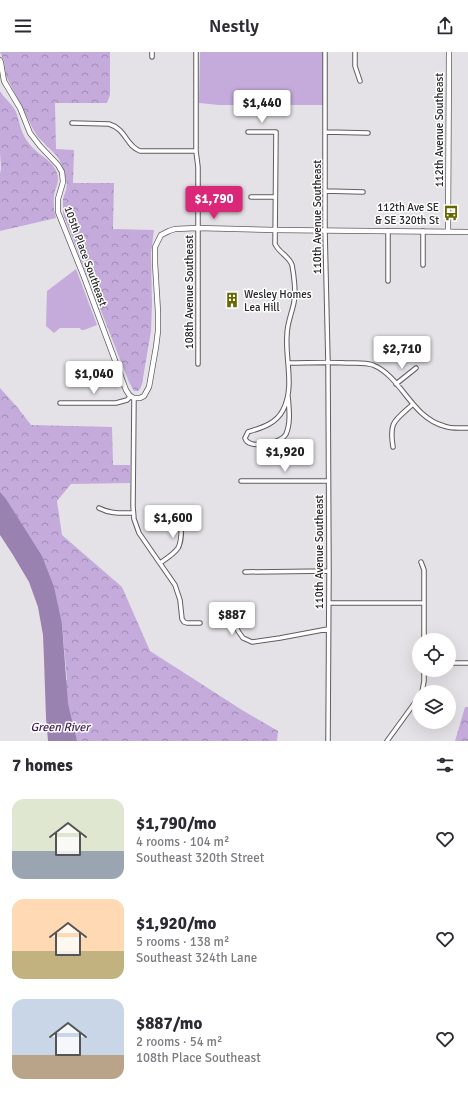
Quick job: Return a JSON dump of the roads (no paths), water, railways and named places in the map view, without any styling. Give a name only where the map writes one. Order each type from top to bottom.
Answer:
[{"type":"street","points":[[152,52],[152,57]]},
{"type":"street","name":"108th Avenue Southeast","points":[[196,52],[196,151],[198,167],[198,364]]},
{"type":"street","name":"110th Avenue Southeast","points":[[326,52],[325,230],[328,362],[328,741]]},
{"type":"street","points":[[355,52],[355,66],[360,81]]},
{"type":"street","name":"112th Avenue Southeast","points":[[448,231],[449,52]]},
{"type":"street","name":"105th Place Southeast","points":[[0,60],[2,63],[4,80],[20,108],[30,133],[58,165],[62,172],[63,182],[58,204],[60,216],[123,383],[128,393],[133,397]]},
{"type":"street","points":[[72,123],[109,124],[114,126],[123,133],[130,144],[140,151],[196,151]]},
{"type":"street","points":[[248,132],[276,132],[275,244],[291,263],[295,295],[287,326],[286,346],[288,363],[289,419],[286,433],[284,437],[278,441],[267,444],[248,443],[245,438],[248,432],[274,421],[279,416],[288,396]]},
{"type":"street","points":[[326,132],[368,133]]},
{"type":"street","points":[[325,191],[363,192]]},
{"type":"street","points":[[251,197],[275,197]]},
{"type":"street","points":[[60,403],[116,403],[133,397],[140,398],[147,392],[156,347],[158,322],[155,254],[156,244],[161,236],[171,230],[198,228],[468,232]]},
{"type":"street","points":[[388,231],[388,281]]},
{"type":"street","points":[[423,231],[423,265]]},
{"type":"street","points":[[288,363],[328,362],[370,364],[380,369],[396,384],[412,405],[428,418],[443,426],[468,428]]},
{"type":"street","points":[[396,384],[416,368]]},
{"type":"street","points":[[133,397],[133,513],[135,523],[139,532],[177,588],[180,600],[181,618],[184,622],[200,623]]},
{"type":"street","points":[[393,447],[391,434],[393,424],[396,418],[412,405]]},
{"type":"street","points":[[241,481],[328,481]]},
{"type":"street","points":[[99,508],[106,512],[133,513]]},
{"type":"street","points":[[160,563],[175,552],[180,545],[181,512]]},
{"type":"street","points":[[421,562],[424,570],[424,633]]},
{"type":"street","points":[[245,572],[329,571]]},
{"type":"street","points":[[329,603],[424,604]]},
{"type":"street","points":[[233,614],[238,632],[243,638],[252,642],[328,630]]},
{"type":"street","points":[[456,663],[468,663]]},
{"type":"street","points":[[387,741],[412,707]]},
{"type":"water","name":"Green River","points":[[0,492],[42,556],[54,587],[62,624],[68,704],[77,741],[48,741],[43,635],[38,607],[29,582],[0,535]]},
{"type":"place","name":"112th Ave SE & SE 320th St","points":[[451,213]]},
{"type":"place","name":"Wesley Homes Lea Hill","points":[[232,300]]}]
